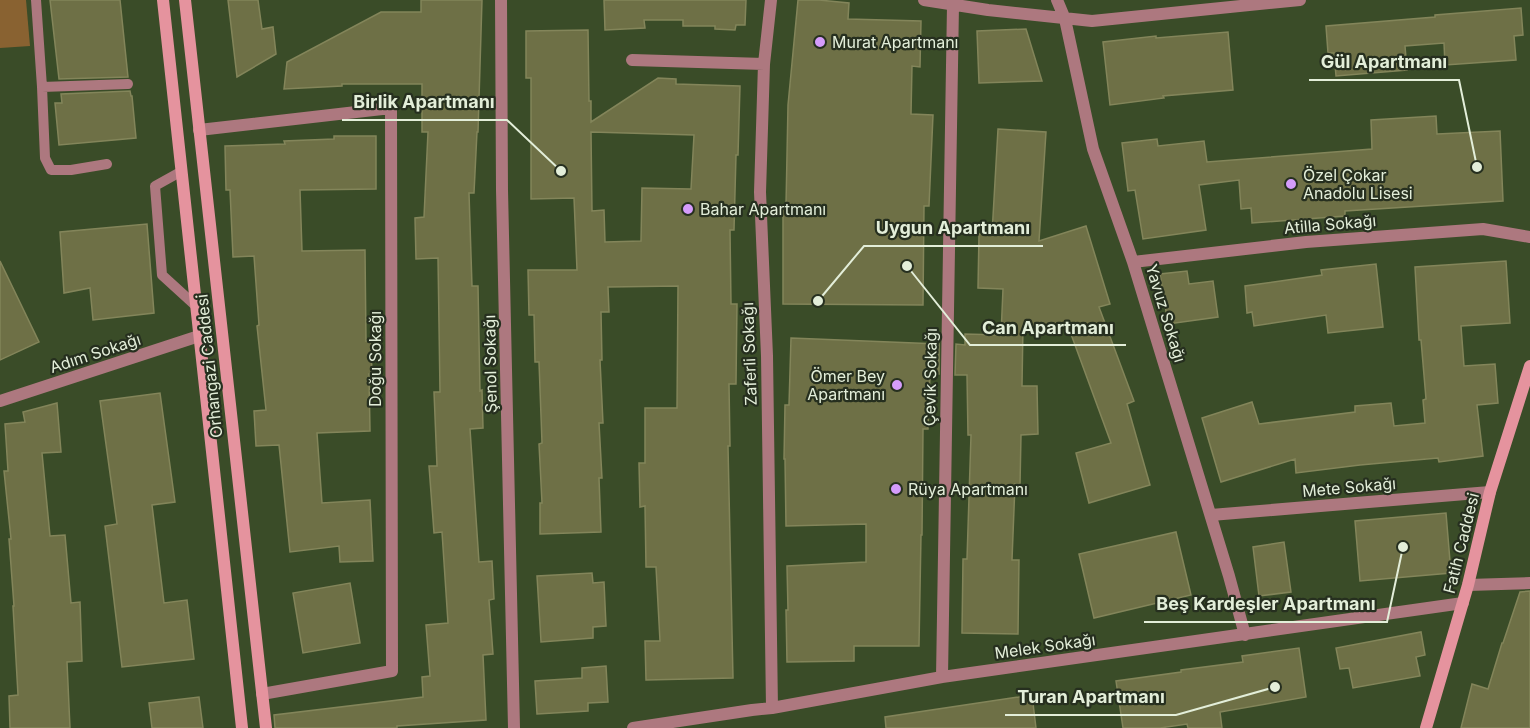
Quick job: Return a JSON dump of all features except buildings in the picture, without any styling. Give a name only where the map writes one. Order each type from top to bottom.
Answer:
[{"type":"main road","name":"Orhangazi Caddesi","points":[[163,0],[242,728]]},
{"type":"main road","name":"Orhangazi Caddesi","points":[[185,0],[266,728]]},
{"type":"main road","name":"Fatih Caddesi","points":[[1426,728],[1468,585],[1490,492],[1530,366]]},
{"type":"street","name":"Şenol Sokağı","points":[[501,0],[502,190],[514,728]]},
{"type":"street","name":"Zaferli Sokağı","points":[[771,0],[764,64],[760,192],[766,356],[772,708]]},
{"type":"street","points":[[924,0],[1092,21],[1300,0]]},
{"type":"street","name":"Yavuz Sokağı","points":[[1057,0],[1065,19],[1093,149],[1133,262],[1211,515],[1245,635]]},
{"type":"street","name":"Çevik Sokağı","points":[[942,677],[953,5]]},
{"type":"street","points":[[632,60],[764,64]]},
{"type":"street","name":"Doğu Sokağı","points":[[199,130],[391,108],[392,671],[262,694]]},
{"type":"street","name":"Atilla Sokağı","points":[[1133,262],[1306,242],[1483,229],[1530,237]]},
{"type":"street","name":"Adım Sokağı","points":[[0,400],[199,336]]},
{"type":"street","name":"Mete Sokağı","points":[[1211,515],[1490,492]]},
{"type":"street","points":[[1468,585],[1530,583]]},
{"type":"street","name":"Melek Sokağı","points":[[633,728],[772,708],[942,677],[1463,603]]},
{"type":"lane","points":[[36,0],[45,158],[51,170],[71,170],[107,164]]},
{"type":"lane","points":[[42,87],[128,84]]},
{"type":"lane","points":[[182,171],[155,186],[162,275],[196,306]]},
{"type":"shaded area","points":[[0,0],[26,0],[30,46],[0,48]]},
{"type":"place","name":"Murat Apartmanı","points":[[820,42]]},
{"type":"place","name":"Gül Apartmanı","points":[[1477,167]]},
{"type":"place","name":"Birlik Apartmanı","points":[[561,171]]},
{"type":"place","name":"Özel Çokar Anadolu Lisesi","points":[[1291,184]]},
{"type":"place","name":"Bahar Apartmanı","points":[[688,209]]},
{"type":"place","name":"Can Apartmanı","points":[[907,266]]},
{"type":"place","name":"Uygun Apartmanı","points":[[818,301]]},
{"type":"place","name":"Ömer Bey Apartmanı","points":[[897,385]]},
{"type":"place","name":"Rüya Apartmanı","points":[[896,489]]},
{"type":"place","name":"Beş Kardeşler Apartmanı","points":[[1403,547]]},
{"type":"place","name":"Turan Apartmanı","points":[[1275,687]]}]
